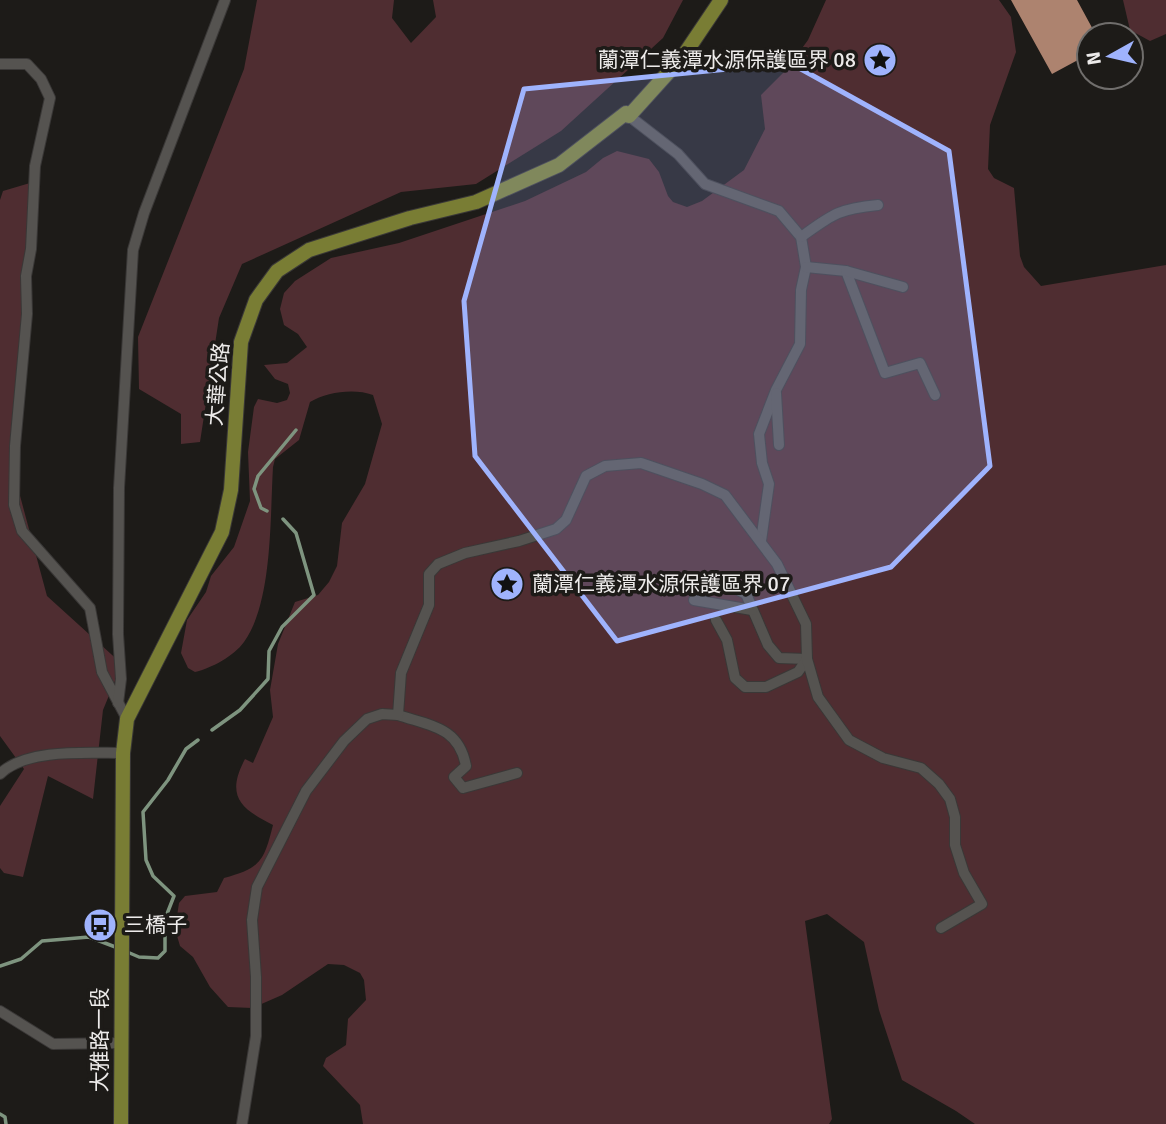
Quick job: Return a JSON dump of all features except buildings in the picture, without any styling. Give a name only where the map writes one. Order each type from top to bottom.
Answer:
[{"type":"main road","name":"大華公路","points":[[121,949],[123,753],[127,719],[222,532],[231,490],[241,342],[256,300],[277,271],[309,250],[410,218],[476,202],[559,165],[626,113],[629,116],[684,55],[721,0]]},
{"type":"main road","name":"大雅路一段","points":[[121,949],[121,1124]]},
{"type":"street","points":[[118,703],[121,678],[118,634],[119,488],[134,250],[144,213],[225,0]]},
{"type":"street","points":[[0,64],[27,64],[41,79],[50,98],[35,166],[31,248],[26,276],[27,314],[15,446],[14,505],[22,531],[90,608],[102,672],[127,719]]},
{"type":"street","points":[[629,116],[677,154],[705,184],[779,211],[801,237],[806,267],[801,290],[800,344],[776,390],[759,434],[762,463],[769,484],[761,541]]},
{"type":"street","points":[[801,237],[834,213],[847,208],[878,205]]},
{"type":"street","points":[[806,267],[846,271],[903,287]]},
{"type":"street","points":[[846,271],[885,373],[920,363],[935,395]]},
{"type":"street","points":[[776,390],[779,445]]},
{"type":"street","points":[[398,715],[401,673],[429,605],[429,573],[438,564],[465,553],[519,541],[556,529],[566,520],[586,476],[605,466],[641,463],[702,484],[725,495],[777,564],[806,624],[807,659],[818,697],[849,740],[883,758],[921,768],[939,784],[950,799],[954,817],[954,845],[964,873],[982,904],[941,928]]},
{"type":"street","points":[[686,580],[734,588],[746,594],[768,645],[779,658],[807,659]]},
{"type":"street","points":[[694,600],[752,610]]},
{"type":"street","points":[[716,620],[727,640],[735,678],[745,687],[766,687],[798,672],[807,659]]},
{"type":"street","points":[[242,1124],[256,1036],[252,920],[257,887],[306,791],[344,741],[367,719],[382,714],[398,715],[447,731],[463,750],[466,766],[454,777],[463,788],[517,773]]},
{"type":"street","points":[[0,774],[9,765],[50,754],[123,753]]},
{"type":"street","points":[[0,1010],[52,1044],[121,1043]]},
{"type":"highlighted area","points":[[790,63],[949,151],[990,466],[891,567],[617,641],[475,456],[464,301],[524,89]]},
{"type":"shaded area","points":[[257,0],[394,0],[392,18],[411,43],[436,17],[433,0],[683,0],[663,38],[561,131],[476,184],[401,192],[242,264],[219,318],[200,442],[181,444],[181,414],[139,389],[138,337],[244,69]]},
{"type":"shaded area","points":[[826,0],[999,0],[1011,17],[1016,52],[990,125],[988,169],[994,178],[1014,188],[1020,256],[1024,267],[1041,286],[1166,265],[1166,1124],[975,1124],[902,1080],[879,1010],[864,942],[827,914],[805,921],[832,1119],[829,1124],[363,1124],[360,1105],[323,1066],[326,1058],[346,1045],[348,1019],[366,1000],[364,980],[360,973],[344,965],[328,964],[282,995],[252,1008],[228,1007],[210,987],[193,957],[180,946],[175,929],[179,903],[185,896],[217,892],[224,878],[253,866],[267,847],[273,825],[252,813],[239,799],[239,771],[245,759],[253,763],[273,717],[270,690],[278,644],[295,602],[318,595],[337,566],[342,523],[365,484],[382,424],[373,395],[341,392],[310,402],[299,440],[275,459],[265,582],[253,625],[244,642],[229,657],[195,672],[188,668],[181,653],[187,620],[206,592],[211,576],[234,547],[250,501],[248,452],[254,407],[258,399],[277,403],[287,400],[290,393],[288,384],[275,379],[264,365],[287,363],[307,347],[298,334],[284,325],[280,309],[284,293],[295,281],[331,258],[399,243],[525,201],[586,172],[617,151],[649,159],[659,172],[673,202],[687,207],[702,201],[744,170],[765,129],[761,95],[786,70],[808,40]]},
{"type":"shaded area","points":[[1123,0],[1166,0],[1166,34],[1150,41],[1145,38],[1145,21],[1128,21]]},
{"type":"shaded area","points":[[30,183],[22,337],[19,492],[47,596],[122,664],[103,710],[93,799],[48,776],[23,877],[4,873],[0,868],[0,806],[24,769],[0,736],[0,200],[3,191]]},
{"type":"waterway","points":[[267,511],[261,508],[254,489],[258,476],[296,430]]},
{"type":"waterway","points":[[212,730],[240,710],[268,679],[269,651],[282,627],[314,595],[296,533],[283,519]]},
{"type":"waterway","points":[[125,951],[139,957],[158,958],[165,951],[165,919],[174,896],[153,876],[146,860],[143,812],[168,780],[186,749],[198,740]]},
{"type":"waterway","points":[[0,966],[21,959],[42,941],[89,937],[118,948]]},
{"type":"waterway","points":[[0,1114],[5,1117],[6,1124]]},
{"type":"place","name":"蘭潭仁義潭水源保護區界 08","points":[[880,60]]},
{"type":"place","name":"蘭潭仁義潭水源保護區界 07","points":[[507,584]]},
{"type":"place","name":"三橋子","points":[[100,925]]}]
